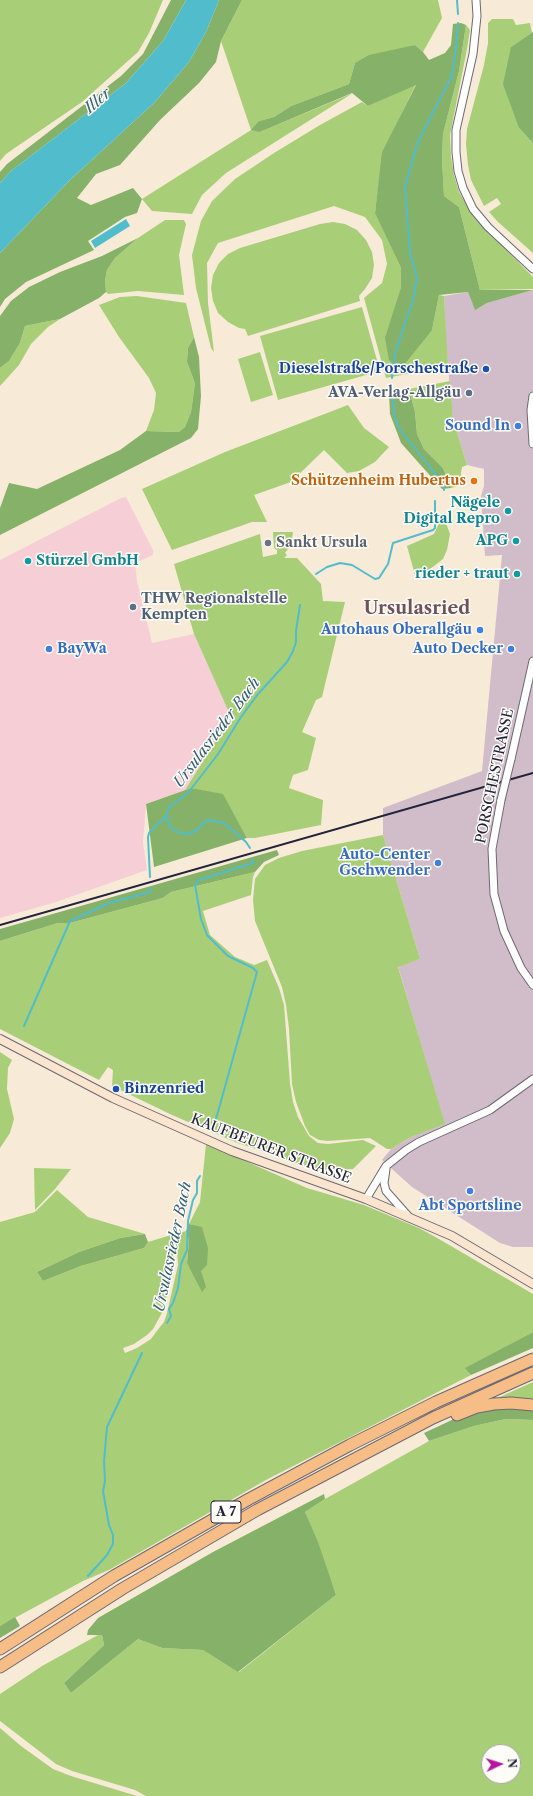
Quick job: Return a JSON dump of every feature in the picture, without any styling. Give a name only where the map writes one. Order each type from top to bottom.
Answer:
[{"type":"highway","name":"A 7","points":[[0,1649],[114,1576],[249,1499],[350,1445],[436,1402],[533,1359]]},
{"type":"highway","name":"A 7","points":[[0,1667],[115,1593],[257,1510],[433,1418],[533,1373]]},
{"type":"highway","points":[[433,1418],[454,1416],[477,1407],[494,1404],[511,1403],[533,1405]]},
{"type":"main road","name":"KAUFBEURER STRASSE","points":[[0,1039],[106,1094],[232,1151],[366,1199],[452,1236],[533,1284]]},
{"type":"street","points":[[476,0],[477,16],[473,54],[456,130],[458,171],[467,195],[474,209],[483,221],[533,269]]},
{"type":"street","points":[[533,396],[531,410],[533,444]]},
{"type":"street","name":"PORSCHESTRASSE","points":[[533,661],[501,800],[492,849],[494,894],[504,931],[521,968],[533,985]]},
{"type":"street","points":[[366,1199],[371,1188],[386,1166],[406,1150],[419,1142],[490,1110],[533,1079]]},
{"type":"street","points":[[386,1166],[384,1183],[386,1191],[409,1217]]},
{"type":"shaded area","points":[[533,290],[533,1247],[513,1247],[500,1243],[412,1187],[382,1160],[391,1149],[409,1138],[444,1124],[398,966],[420,959],[383,835],[383,808],[482,771],[502,555],[485,556],[481,496],[484,486],[484,469],[467,465],[453,419],[446,347],[444,296],[468,292],[475,309],[487,303]]},
{"type":"shaded area","points":[[126,497],[153,550],[153,555],[135,563],[137,581],[152,643],[194,634],[231,717],[185,790],[146,804],[143,842],[147,870],[56,902],[0,918],[0,560],[121,498]]},
{"type":"green space","points":[[0,0],[163,0],[149,33],[138,52],[82,102],[6,154],[0,161]]},
{"type":"green space","points":[[171,0],[186,0],[163,41],[126,83],[11,171],[0,183],[0,172],[7,164],[121,76],[143,54]]},
{"type":"green space","points":[[219,0],[242,0],[221,41],[216,62],[199,83],[160,120],[120,165],[96,174],[77,198],[91,205],[133,188],[142,199],[137,213],[125,217],[88,241],[94,250],[26,282],[5,299],[0,307],[0,253],[70,180],[155,102],[189,62],[206,32]]},
{"type":"green space","points":[[242,0],[438,0],[442,18],[423,52],[415,45],[355,63],[349,84],[291,106],[274,117],[259,121],[260,132],[353,93],[226,173],[202,195],[192,214],[152,211],[142,199],[251,130],[221,41]]},
{"type":"green space","points":[[492,19],[513,19],[516,25],[530,23],[532,33],[511,47],[519,128],[533,143],[533,253],[489,212],[501,204],[497,198],[484,206],[471,180],[468,165],[466,144],[467,129],[484,65],[488,43],[488,23]]},
{"type":"green space","points":[[461,23],[466,25],[459,71],[443,134],[442,159],[444,196],[459,207],[480,290],[533,290],[487,303],[475,310],[468,292],[439,295],[432,330],[400,370],[389,360],[385,338],[401,287],[401,268],[375,213],[382,152],[416,85],[368,106],[352,93],[260,132],[251,130],[259,121],[274,117],[291,106],[349,84],[355,63],[369,55],[415,45],[429,60],[445,53],[451,45],[453,24]]},
{"type":"green space","points":[[466,25],[470,30],[450,135],[454,175],[459,192],[474,217],[533,277],[533,289],[480,290],[459,207],[444,196],[442,159],[443,134],[459,71]]},
{"type":"green space","points":[[533,32],[533,143],[519,128],[503,84],[511,47]]},
{"type":"green space","points":[[416,84],[383,152],[375,212],[401,268],[401,287],[396,304],[432,330],[439,295],[444,296],[448,366],[386,378],[364,298],[382,283],[387,264],[382,240],[365,217],[334,206],[218,243],[207,263],[208,303],[214,352],[211,348],[196,288],[192,255],[201,221],[212,201],[235,179],[320,125],[362,102],[368,106]]},
{"type":"green space","points":[[165,220],[184,220],[186,224],[179,255],[184,295],[138,291],[108,294],[106,292],[105,281],[107,270],[115,258],[138,238]]},
{"type":"green space","points":[[333,222],[345,224],[357,230],[366,240],[372,252],[374,265],[372,278],[359,296],[360,301],[248,336],[245,329],[239,328],[228,322],[218,313],[213,301],[211,288],[213,275],[219,263],[228,254],[240,248],[320,224]]},
{"type":"green space","points":[[138,238],[115,258],[107,270],[105,281],[106,292],[99,298],[60,319],[25,326],[20,343],[9,361],[0,368],[0,316],[11,301],[29,287],[60,272],[102,256]]},
{"type":"green space","points":[[137,296],[186,303],[194,337],[188,348],[187,362],[195,383],[191,412],[185,427],[179,432],[146,431],[154,410],[156,393],[149,378],[119,337],[99,305],[120,297]]},
{"type":"green space","points":[[362,307],[380,371],[278,400],[260,336]]},
{"type":"green space","points":[[60,319],[48,327],[31,344],[19,365],[0,386],[0,368],[9,361],[20,343],[25,326]]},
{"type":"green space","points":[[194,337],[199,357],[201,396],[198,429],[191,438],[0,535],[0,508],[9,483],[37,489],[120,450],[146,431],[179,432],[185,427],[191,412],[195,383],[187,362],[188,348]]},
{"type":"green space","points":[[260,352],[273,395],[251,402],[238,359]]},
{"type":"green space","points":[[450,381],[453,419],[467,465],[462,467],[459,486],[451,488],[443,468],[424,449],[417,434],[415,412],[409,389]]},
{"type":"green space","points":[[409,389],[415,412],[417,434],[424,449],[443,468],[451,488],[442,489],[401,443],[390,414],[389,394]]},
{"type":"green space","points":[[348,405],[364,428],[389,447],[375,462],[359,471],[347,473],[324,450],[291,482],[254,495],[267,522],[252,522],[172,550],[142,489],[225,452]]},
{"type":"green space","points":[[443,515],[450,534],[447,550],[443,559],[430,569],[415,575],[407,546],[434,534]]},
{"type":"green space","points":[[273,532],[293,532],[291,545],[285,553],[287,555],[284,558],[297,558],[321,584],[323,601],[345,602],[322,697],[316,700],[302,732],[316,738],[308,770],[293,775],[289,788],[323,800],[321,825],[255,838],[247,838],[223,795],[191,788],[185,790],[231,717],[194,634],[174,564],[260,534],[263,557],[277,554],[277,550],[274,548]]},
{"type":"green space","points":[[191,788],[223,794],[247,838],[154,867],[146,804]]},
{"type":"green space","points":[[383,835],[420,959],[398,967],[445,1124],[409,1138],[391,1149],[387,1149],[370,1138],[328,1141],[319,1140],[310,1135],[305,1126],[296,1102],[292,1084],[289,1029],[282,987],[255,921],[253,900],[255,879],[265,865],[279,858],[302,851]]},
{"type":"green space","points":[[277,850],[279,855],[264,862],[255,872],[171,892],[163,898],[70,923],[58,923],[0,941],[0,929]]},
{"type":"green space","points":[[255,872],[251,895],[203,911],[210,935],[235,957],[254,965],[267,960],[279,988],[284,1005],[290,1083],[293,1102],[298,1117],[309,1136],[318,1143],[328,1144],[363,1140],[376,1146],[353,1169],[320,1171],[235,1142],[172,1115],[112,1086],[113,1070],[108,1067],[99,1080],[0,1029],[0,941],[58,923],[70,923],[163,898],[171,892]]},
{"type":"green space","points":[[0,1052],[12,1060],[8,1068],[7,1089],[14,1119],[10,1133],[0,1148]]},
{"type":"green space","points":[[206,1144],[307,1188],[364,1205],[419,1228],[439,1239],[533,1294],[533,1332],[466,1368],[471,1375],[266,1480],[109,1570],[83,1581],[0,1626],[0,1222],[35,1212],[57,1190],[88,1217],[145,1234],[120,1238],[79,1252],[37,1272],[43,1281],[81,1266],[144,1248],[148,1242],[171,1235],[174,1265],[163,1311],[153,1329],[147,1335],[134,1344],[123,1348],[125,1353],[137,1348],[151,1339],[164,1322],[178,1265],[176,1234],[186,1231],[189,1240],[187,1263],[191,1270],[201,1271],[202,1228],[189,1224],[200,1202]]},
{"type":"green space","points":[[34,1168],[71,1169],[35,1210]]},
{"type":"green space","points":[[189,1224],[202,1227],[208,1248],[207,1265],[201,1271],[206,1287],[202,1292],[187,1263],[189,1240],[186,1231]]},
{"type":"green space","points":[[145,1234],[148,1242],[144,1248],[81,1266],[43,1281],[37,1272],[79,1252],[120,1238]]},
{"type":"green space","points":[[533,1332],[533,1348],[471,1375],[465,1368]]},
{"type":"green space","points":[[533,1382],[533,1400],[493,1400]]},
{"type":"green space","points":[[494,1407],[533,1408],[533,1420],[506,1419],[474,1426],[429,1441],[424,1433],[454,1419]]},
{"type":"green space","points":[[506,1419],[533,1420],[533,1796],[146,1796],[135,1790],[72,1771],[56,1764],[0,1721],[0,1694],[42,1666],[98,1635],[102,1635],[104,1645],[64,1683],[71,1693],[138,1639],[162,1648],[203,1650],[239,1672],[336,1595],[305,1512],[325,1499],[429,1441],[474,1426]]},
{"type":"green space","points":[[324,1494],[325,1499],[305,1512],[318,1542],[336,1595],[238,1672],[203,1650],[162,1648],[138,1639],[71,1693],[64,1683],[104,1645],[102,1635],[87,1635],[88,1630],[98,1618],[213,1552]]},
{"type":"green space","points":[[15,1617],[20,1626],[0,1638],[0,1626]]},
{"type":"green space","points":[[0,1728],[21,1746],[53,1769],[137,1796],[0,1796]]},
{"type":"water","points":[[186,0],[219,0],[206,32],[189,62],[155,102],[70,180],[0,253],[0,183],[11,171],[126,83],[163,41]]},
{"type":"water","points":[[126,219],[130,226],[95,248],[91,241]]},
{"type":"waterway","name":"Ursulasrieder Bach","points":[[457,0],[458,14]]},
{"type":"waterway","name":"Ursulasrieder Bach","points":[[392,378],[395,353],[413,300],[417,278],[410,253],[405,187],[417,144],[452,75],[458,23]]},
{"type":"waterway","name":"Ursulasrieder Bach","points":[[393,396],[394,413],[398,427],[444,485],[444,490]]},
{"type":"waterway","name":"Ursulasrieder Bach","points":[[316,574],[327,567],[340,563],[352,565],[375,579],[379,578],[388,564],[393,543],[433,530],[435,528],[435,501]]},
{"type":"waterway","name":"Ursulasrieder Bach","points":[[250,848],[246,842],[224,823],[209,820],[204,822],[197,830],[188,834],[178,832],[171,828],[166,816],[169,807],[188,793],[218,754],[241,717],[258,694],[287,662],[296,642],[300,605]]},
{"type":"waterway","points":[[150,877],[149,833],[166,816]]},
{"type":"waterway","name":"Ursulasrieder Bach","points":[[216,1119],[257,972],[253,968],[228,956],[207,935],[201,919],[195,885],[199,880],[253,863],[253,860]]},
{"type":"waterway","points":[[24,1026],[70,921],[109,903],[150,892],[150,888]]},
{"type":"waterway","name":"Ursulasrieder Bach","points":[[167,1323],[171,1316],[169,1309],[173,1303],[178,1288],[181,1264],[187,1250],[188,1221],[193,1200],[197,1193],[197,1181],[200,1176]]},
{"type":"waterway","name":"Ursulasrieder Bach","points":[[88,1576],[107,1555],[113,1544],[113,1535],[109,1525],[103,1491],[105,1481],[104,1461],[107,1427],[142,1353]]},
{"type":"railway","points":[[0,925],[533,773]]},
{"type":"place","name":"Dieselstraße/Porschestraße","points":[[486,369]]},
{"type":"place","name":"AVA-Verlag-Allgäu","points":[[469,393]]},
{"type":"place","name":"Sound In","points":[[518,426]]},
{"type":"place","name":"Schützenheim Hubertus","points":[[474,481]]},
{"type":"place","name":"Nägele Digital Repro","points":[[508,511]]},
{"type":"place","name":"APG","points":[[516,541]]},
{"type":"place","name":"Sankt Ursula","points":[[268,543]]},
{"type":"place","name":"Stürzel GmbH","points":[[28,561]]},
{"type":"place","name":"rieder + traut","points":[[517,574]]},
{"type":"place","name":"THW Regionalstelle Kempten","points":[[133,607]]},
{"type":"place","name":"Autohaus Oberallgäu","points":[[480,630]]},
{"type":"place","name":"BayWa","points":[[49,649]]},
{"type":"place","name":"Auto Decker","points":[[511,649]]},
{"type":"place","name":"Auto-Center Gschwender","points":[[438,863]]},
{"type":"place","name":"Binzenried","points":[[116,1089]]},
{"type":"place","name":"Abt Sportsline","points":[[470,1191]]},
{"type":"district","name":"Ursulasried","points":[[417,609]]},
{"type":"water label","name":"Iller","points":[[98,101]]}]
